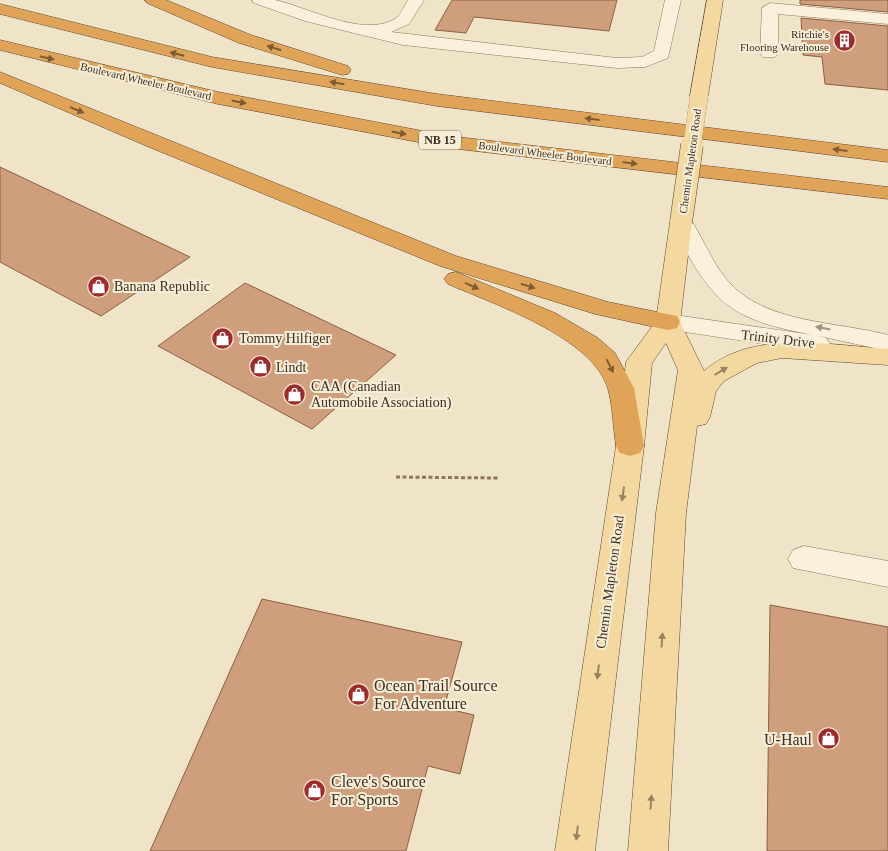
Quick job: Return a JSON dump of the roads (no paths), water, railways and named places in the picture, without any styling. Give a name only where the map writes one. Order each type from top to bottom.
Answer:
[{"type":"highway","points":[[153,0],[245,39],[437,100]]},
{"type":"highway","points":[[0,9],[212,62],[437,100],[888,156]]},
{"type":"highway","name":"Boulevard Wheeler Boulevard","points":[[0,45],[218,98],[449,142],[888,193]]},
{"type":"highway","points":[[0,77],[156,143],[448,261],[604,309],[668,322]]},
{"type":"highway","points":[[156,143],[190,163],[546,318],[589,344],[606,359],[621,388],[630,446]]},
{"type":"main road","name":"Chemin Mapleton Road","points":[[575,851],[630,446],[639,362],[668,322],[699,96],[716,0]]},
{"type":"main road","points":[[648,851],[672,513],[691,370],[668,322]]},
{"type":"main road","points":[[672,513],[703,388],[715,375],[750,356],[782,350],[888,355]]},
{"type":"street","points":[[260,0],[403,40],[617,63],[645,62],[662,54],[673,0]]},
{"type":"street","points":[[359,29],[381,29],[401,22],[416,0]]},
{"type":"street","points":[[769,53],[770,8],[888,19]]},
{"type":"street","points":[[681,222],[720,287],[738,304],[775,318],[888,343]]},
{"type":"street","name":"Trinity Drive","points":[[668,322],[888,355]]},
{"type":"street","points":[[804,559],[888,574]]},
{"type":"place","name":"Ritchie's Flooring Warehouse","points":[[845,40]]},
{"type":"place","name":"Banana Republic","points":[[98,286]]},
{"type":"place","name":"Tommy Hilfiger","points":[[223,338]]},
{"type":"place","name":"Lindt","points":[[260,367]]},
{"type":"place","name":"CAA (Canadian Automobile Association)","points":[[295,394]]},
{"type":"place","name":"Ocean Trail Source For Adventure","points":[[358,694]]},
{"type":"place","name":"U-Haul","points":[[828,739]]},
{"type":"place","name":"Cleve's Source For Sports","points":[[315,790]]}]
